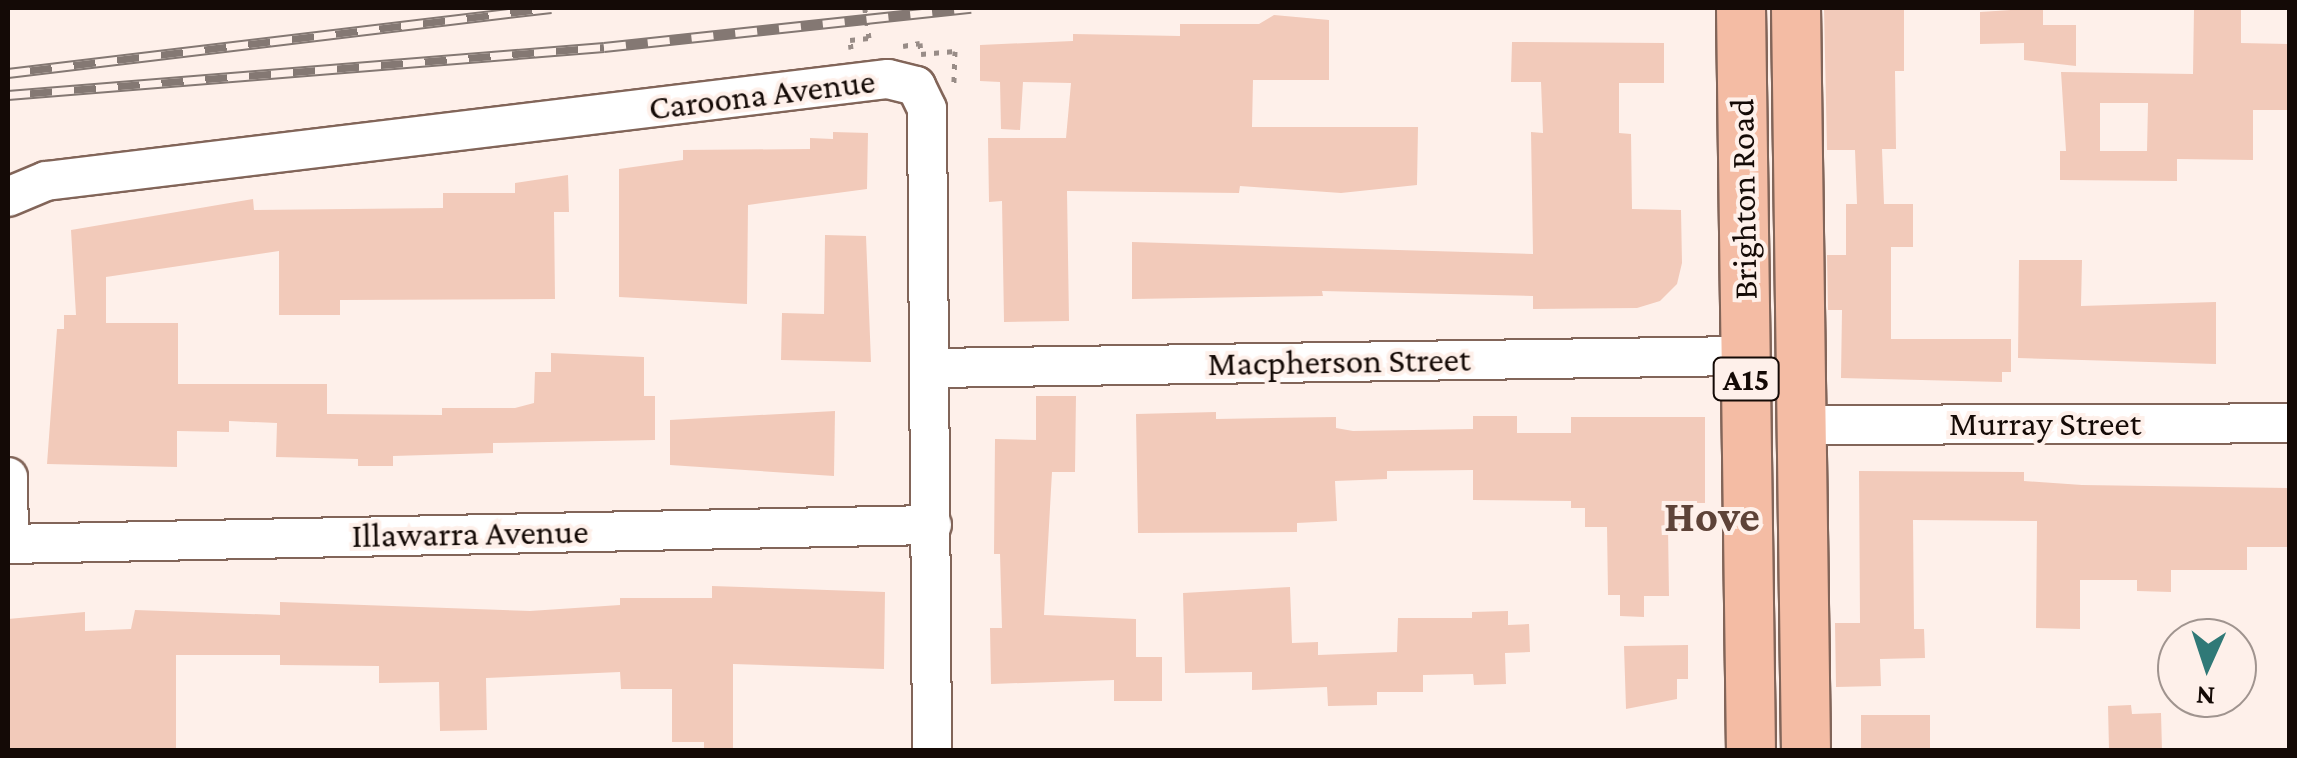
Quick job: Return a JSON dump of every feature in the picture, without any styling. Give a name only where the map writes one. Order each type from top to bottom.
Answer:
[{"type":"main road","name":"Brighton Road","points":[[1741,8],[1751,750]]},
{"type":"main road","name":"Brighton Road","points":[[1796,8],[1806,750]]},
{"type":"street","name":"Caroona Avenue","points":[[8,197],[46,181],[888,79],[916,86],[928,109],[933,368],[932,750]]},
{"type":"street","name":"Macpherson Street","points":[[933,368],[1746,356]]},
{"type":"street","name":"Murray Street","points":[[1801,425],[2290,423]]},
{"type":"street","points":[[8,478],[8,544]]},
{"type":"street","name":"Illawarra Avenue","points":[[8,544],[932,526]]},
{"type":"building","points":[[1824,8],[1904,8],[1904,71],[1895,71],[1896,149],[1882,149],[1884,204],[1913,204],[1913,247],[1891,247],[1891,339],[2011,339],[2011,372],[2002,372],[2002,382],[1841,378],[1842,310],[1828,310],[1827,255],[1846,255],[1846,204],[1857,204],[1855,150],[1827,150]]},
{"type":"building","points":[[2043,8],[2043,25],[2076,25],[2076,66],[2024,60],[2024,43],[1980,44],[1980,12]]},
{"type":"building","points":[[2194,9],[2241,9],[2241,43],[2290,44],[2290,110],[2253,110],[2253,160],[2177,159],[2177,181],[2060,180],[2060,151],[2066,151],[2061,72],[2193,74]],"holes":[[[2100,103],[2148,103],[2147,151],[2100,151]]]},
{"type":"building","points":[[1274,15],[1329,20],[1329,80],[1253,80],[1252,127],[1418,127],[1417,185],[1341,193],[1240,186],[1239,193],[1067,191],[1069,321],[1004,322],[1002,201],[989,202],[988,138],[1066,138],[1071,83],[1023,82],[1020,130],[1001,129],[1000,82],[980,81],[980,45],[1073,41],[1073,34],[1180,36],[1180,24],[1259,24]]},
{"type":"building","points":[[1512,42],[1664,43],[1664,83],[1619,83],[1619,133],[1631,134],[1632,209],[1681,210],[1682,263],[1677,284],[1660,301],[1637,308],[1533,309],[1533,296],[1322,291],[1323,296],[1132,299],[1132,242],[1533,254],[1531,132],[1543,133],[1541,82],[1511,82]]},
{"type":"building","points":[[833,132],[868,133],[867,189],[748,205],[747,304],[619,297],[619,169],[683,160],[683,150],[810,149],[810,138],[833,139]]},
{"type":"building","points":[[568,175],[569,212],[554,212],[555,299],[340,300],[340,315],[279,315],[279,251],[106,277],[106,323],[178,323],[178,384],[327,384],[327,414],[442,415],[442,408],[515,408],[534,403],[535,372],[551,372],[551,353],[644,357],[644,396],[655,396],[655,440],[493,443],[493,453],[393,456],[393,466],[358,466],[358,459],[276,457],[277,423],[229,421],[229,432],[177,431],[177,467],[47,464],[57,329],[64,329],[64,315],[76,315],[71,230],[253,199],[254,210],[443,208],[443,193],[515,193],[515,183]]},
{"type":"building","points":[[825,235],[866,236],[871,362],[781,360],[782,313],[824,314]]},
{"type":"building","points":[[2019,260],[2082,260],[2081,306],[2216,302],[2216,364],[2018,358]]},
{"type":"building","points":[[1036,396],[1076,396],[1075,472],[1052,472],[1044,615],[1136,619],[1136,657],[1162,657],[1162,701],[1114,701],[1114,680],[991,684],[990,628],[1002,628],[1000,554],[994,554],[995,439],[1036,440]]},
{"type":"building","points":[[835,411],[834,476],[670,465],[670,420]]},
{"type":"building","points":[[1216,412],[1216,419],[1336,417],[1336,428],[1353,431],[1473,429],[1473,416],[1517,416],[1517,433],[1571,433],[1571,417],[1705,417],[1705,503],[1682,503],[1682,527],[1668,527],[1669,596],[1644,596],[1644,617],[1620,616],[1620,595],[1608,595],[1607,527],[1585,527],[1585,508],[1571,508],[1571,501],[1473,500],[1473,470],[1387,471],[1387,479],[1335,481],[1337,521],[1297,523],[1297,532],[1138,533],[1136,414]]},
{"type":"building","points":[[1859,471],[2024,472],[2024,481],[2082,485],[2290,488],[2290,547],[2247,547],[2247,570],[2171,570],[2171,592],[2137,591],[2137,580],[2080,580],[2080,629],[2036,628],[2037,521],[1913,520],[1914,629],[1924,629],[1925,658],[1880,659],[1881,686],[1836,687],[1835,623],[1860,623]]},
{"type":"building","points":[[712,586],[885,592],[884,669],[733,664],[733,750],[704,750],[704,742],[672,742],[672,689],[621,689],[620,672],[486,678],[487,730],[440,731],[439,682],[379,683],[379,666],[280,665],[280,655],[176,655],[176,750],[8,750],[8,619],[85,612],[85,631],[131,629],[135,610],[280,615],[280,602],[530,611],[620,605],[620,598],[712,598]]},
{"type":"building","points":[[1290,587],[1292,643],[1318,642],[1318,655],[1397,652],[1398,618],[1472,618],[1472,612],[1508,611],[1508,625],[1529,624],[1530,652],[1505,653],[1506,684],[1474,685],[1473,674],[1423,675],[1423,692],[1377,692],[1377,705],[1328,706],[1327,687],[1252,690],[1252,672],[1185,673],[1183,593]]},
{"type":"building","points":[[1688,645],[1688,679],[1677,679],[1677,699],[1626,709],[1624,646]]},
{"type":"building","points":[[2131,705],[2132,714],[2157,713],[2157,718],[2161,718],[2162,750],[2109,750],[2108,706]]},
{"type":"building","points":[[1861,715],[1930,715],[1930,750],[1861,750]]},
{"type":"railway","points":[[8,73],[551,8]]},
{"type":"railway","points":[[8,95],[604,47],[971,8]]},
{"type":"district","name":"Hove","points":[[1712,517]]}]
